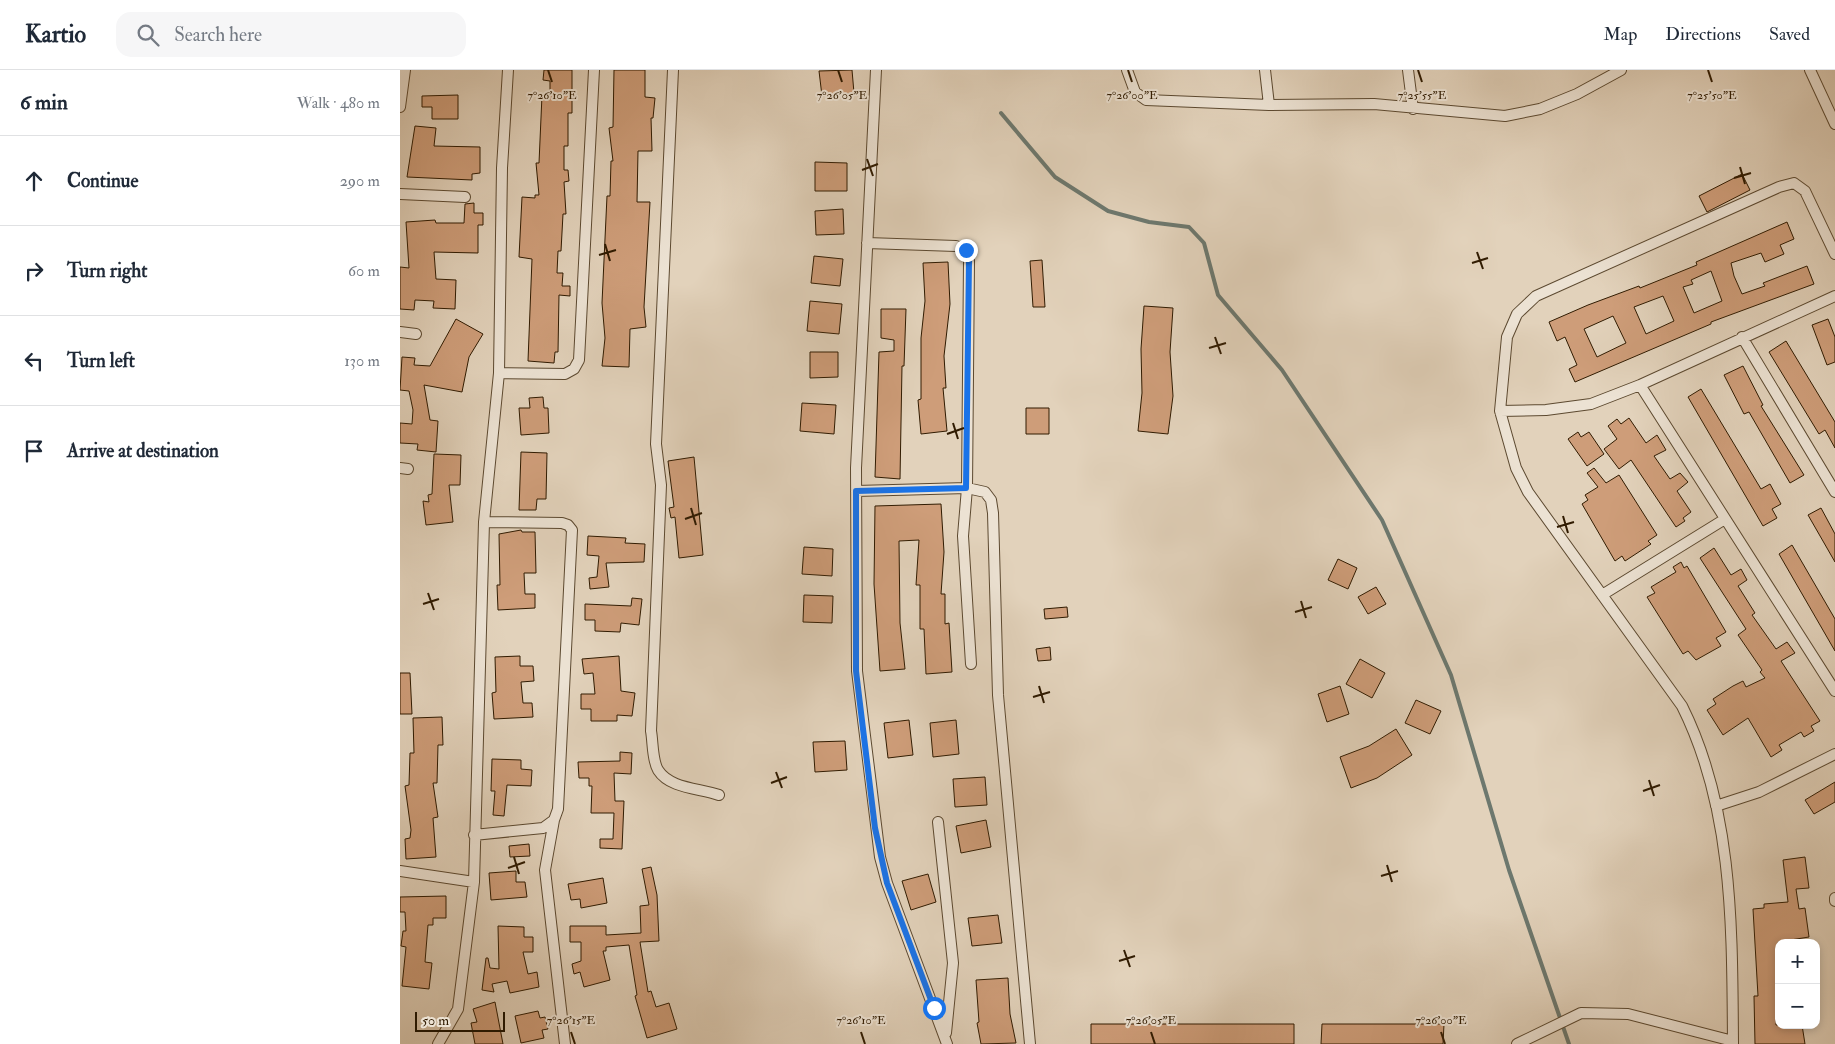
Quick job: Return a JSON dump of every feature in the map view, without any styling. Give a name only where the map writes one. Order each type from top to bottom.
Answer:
[{"type":"street","points":[[400,107],[405,70]]},
{"type":"street","points":[[438,1044],[458,1009],[474,882],[484,522],[499,373],[502,168],[508,70]]},
{"type":"street","points":[[499,373],[565,374],[574,369],[579,360],[594,70]]},
{"type":"street","points":[[673,70],[656,444],[661,485],[651,731],[657,768],[664,776],[681,786],[719,795]]},
{"type":"street","points":[[876,70],[856,491],[856,671],[875,828],[887,883],[946,1040]]},
{"type":"street","points":[[1127,70],[1135,92],[1146,100],[1269,105],[1374,104],[1505,116],[1540,109],[1577,94],[1621,70]]},
{"type":"street","points":[[1265,70],[1269,105]]},
{"type":"street","points":[[1408,70],[1413,109]]},
{"type":"street","points":[[1810,70],[1835,124]]},
{"type":"street","points":[[1517,1044],[1581,1014],[1628,1014],[1733,1042],[1732,947],[1724,841],[1716,806],[1693,729],[1682,706],[1528,492],[1516,468],[1500,411],[1506,337],[1517,314],[1536,296],[1779,187],[1794,184],[1805,192],[1835,254]]},
{"type":"street","points":[[400,194],[465,197]]},
{"type":"street","points":[[867,243],[956,246],[966,250],[969,261],[966,488],[963,536],[971,664]]},
{"type":"street","points":[[1500,411],[1546,410],[1591,404],[1640,385],[1835,296]]},
{"type":"street","points":[[400,332],[416,334]]},
{"type":"street","points":[[1742,338],[1835,492]]},
{"type":"street","points":[[1640,385],[1835,692]]},
{"type":"street","points":[[856,491],[966,488],[985,492],[991,500],[993,513],[998,695],[1030,1044]]},
{"type":"street","points":[[1602,595],[1725,519]]},
{"type":"street","points":[[484,522],[562,523],[568,525],[572,530],[560,795],[545,870],[565,1044]]},
{"type":"street","points":[[1716,806],[1759,792],[1835,754]]},
{"type":"street","points":[[474,835],[543,828],[554,820]]},
{"type":"street","points":[[938,822],[953,963],[946,1040]]},
{"type":"street","points":[[400,870],[474,882]]},
{"type":"building","points":[[544,70],[572,70],[572,113],[568,113],[568,146],[564,146],[564,170],[568,170],[569,181],[564,182],[566,214],[563,214],[561,251],[558,251],[557,273],[563,273],[562,286],[570,286],[570,296],[559,295],[558,352],[555,352],[554,363],[528,361],[532,259],[519,257],[522,197],[535,198],[535,195],[539,195],[536,163],[539,163],[542,95],[550,94],[550,81],[543,80]]},
{"type":"building","points":[[614,70],[645,70],[645,97],[655,98],[653,118],[651,118],[652,151],[638,151],[637,202],[650,202],[644,307],[646,327],[630,329],[629,367],[602,366],[605,338],[602,303],[607,196],[610,196],[611,161],[613,161],[609,128],[613,127]]},
{"type":"building","points":[[852,70],[854,93],[822,96],[819,71]]},
{"type":"building","points":[[458,95],[458,119],[432,119],[432,107],[422,107],[422,96]]},
{"type":"building","points":[[415,126],[436,128],[434,146],[480,147],[480,173],[472,174],[472,180],[407,177]]},
{"type":"building","points":[[815,162],[847,163],[847,191],[815,191]]},
{"type":"building","points":[[1742,174],[1750,190],[1707,212],[1699,196]]},
{"type":"building","points":[[474,203],[474,213],[483,213],[483,225],[478,225],[478,253],[434,252],[436,279],[456,280],[455,309],[433,308],[434,301],[415,300],[414,310],[400,309],[400,267],[409,268],[406,222],[435,220],[436,223],[464,223],[465,204]]},
{"type":"building","points":[[843,209],[844,234],[816,235],[815,211]]},
{"type":"building","points":[[1787,222],[1794,239],[1780,245],[1784,254],[1765,262],[1761,253],[1731,263],[1734,276],[1742,294],[1765,286],[1763,283],[1807,266],[1814,284],[1711,322],[1711,324],[1575,382],[1569,369],[1577,365],[1565,337],[1557,341],[1549,322],[1588,305],[1639,286],[1640,288],[1697,265],[1696,262]],"holes":[[[1711,271],[1722,301],[1694,313],[1683,287],[1693,284],[1691,280]],[[1663,296],[1674,321],[1646,334],[1634,307]],[[1613,316],[1626,343],[1597,357],[1584,329]]]},
{"type":"building","points":[[814,256],[843,259],[840,286],[811,283]]},
{"type":"building","points":[[1042,260],[1045,307],[1033,307],[1030,261]]},
{"type":"building","points":[[948,262],[950,304],[944,356],[946,388],[943,388],[947,431],[921,434],[918,400],[921,399],[921,338],[925,301],[923,263]]},
{"type":"building","points":[[810,301],[842,304],[839,334],[807,331]]},
{"type":"building","points":[[1144,306],[1173,308],[1170,352],[1173,396],[1168,434],[1138,431],[1142,393],[1141,349]]},
{"type":"building","points":[[881,309],[906,309],[904,366],[902,366],[900,479],[875,477],[879,352],[894,351],[894,340],[881,338]]},
{"type":"building","points":[[456,319],[483,334],[469,357],[462,392],[424,385],[430,420],[438,421],[436,452],[417,450],[418,444],[400,443],[400,423],[412,424],[413,410],[409,391],[400,390],[402,357],[415,358],[414,365],[430,366]]},
{"type":"building","points":[[1828,319],[1835,337],[1835,362],[1827,365],[1812,325]]},
{"type":"building","points":[[1786,341],[1835,422],[1835,448],[1825,430],[1819,434],[1769,352]]},
{"type":"building","points":[[810,352],[838,352],[838,377],[810,378]]},
{"type":"building","points":[[1743,366],[1763,405],[1761,406],[1804,475],[1790,483],[1749,412],[1744,414],[1724,375]]},
{"type":"building","points":[[1701,389],[1761,489],[1770,484],[1781,504],[1772,509],[1777,518],[1763,526],[1688,397]]},
{"type":"building","points":[[543,397],[544,408],[548,408],[549,433],[521,435],[519,408],[530,408],[529,398]]},
{"type":"building","points":[[802,403],[836,405],[834,434],[800,431]]},
{"type":"building","points":[[1026,408],[1049,408],[1049,434],[1026,434]]},
{"type":"building","points":[[1629,418],[1646,443],[1657,435],[1666,450],[1654,456],[1670,479],[1680,473],[1688,482],[1677,491],[1691,512],[1683,518],[1685,521],[1676,527],[1631,460],[1619,469],[1604,449],[1617,439],[1608,426],[1617,419],[1621,424]]},
{"type":"building","points":[[1578,432],[1581,437],[1589,432],[1604,454],[1587,466],[1568,439]]},
{"type":"building","points":[[521,452],[547,453],[546,499],[537,499],[536,510],[519,510]]},
{"type":"building","points":[[434,454],[461,455],[460,485],[449,485],[453,522],[426,525],[423,501],[429,502],[428,495],[432,494]]},
{"type":"building","points":[[694,457],[703,555],[679,558],[675,517],[671,518],[669,508],[674,507],[668,461]]},
{"type":"building","points":[[1594,468],[1606,483],[1619,475],[1657,535],[1648,541],[1651,544],[1625,561],[1622,556],[1615,561],[1582,504],[1588,500],[1585,495],[1598,487],[1587,473]]},
{"type":"building","points":[[941,504],[944,552],[941,594],[945,594],[945,624],[949,623],[952,672],[926,674],[924,629],[920,629],[920,585],[916,585],[919,540],[899,541],[900,623],[905,669],[880,671],[874,584],[875,506]]},
{"type":"building","points":[[1821,508],[1835,534],[1835,562],[1808,515]]},
{"type":"building","points":[[521,530],[522,532],[535,532],[536,573],[524,573],[525,594],[535,594],[535,608],[498,610],[497,585],[500,585],[499,534]]},
{"type":"building","points":[[588,536],[626,538],[625,543],[645,544],[644,562],[606,563],[609,587],[590,589],[589,578],[597,577],[599,556],[587,555]]},
{"type":"building","points":[[1792,545],[1835,619],[1835,651],[1779,554]]},
{"type":"building","points":[[804,547],[833,549],[832,576],[802,574]]},
{"type":"building","points":[[1714,548],[1731,575],[1741,569],[1747,580],[1738,586],[1755,613],[1752,615],[1776,649],[1787,642],[1795,653],[1781,661],[1820,721],[1811,726],[1814,731],[1804,737],[1801,732],[1779,745],[1782,750],[1771,757],[1748,718],[1723,735],[1707,710],[1716,704],[1713,699],[1733,686],[1743,681],[1746,687],[1765,678],[1760,672],[1762,670],[1738,635],[1746,629],[1700,558]]},
{"type":"building","points":[[1338,559],[1357,568],[1348,589],[1328,580]]},
{"type":"building","points":[[1681,562],[1684,568],[1687,566],[1726,632],[1716,638],[1721,646],[1696,660],[1688,651],[1683,654],[1647,597],[1655,593],[1651,587],[1676,572],[1673,567]]},
{"type":"building","points":[[1376,587],[1386,604],[1368,614],[1358,597]]},
{"type":"building","points":[[804,595],[833,596],[832,623],[803,622]]},
{"type":"building","points":[[632,598],[642,599],[639,625],[621,623],[620,632],[595,631],[595,620],[585,620],[585,604],[631,606]]},
{"type":"building","points":[[1067,607],[1068,617],[1045,619],[1044,609]]},
{"type":"building","points":[[1050,647],[1051,660],[1038,661],[1036,649]]},
{"type":"building","points":[[520,656],[520,666],[533,666],[534,681],[521,682],[523,703],[532,703],[533,717],[494,719],[492,693],[496,692],[495,657]]},
{"type":"building","points":[[619,656],[621,691],[635,693],[632,716],[617,715],[617,721],[591,721],[591,709],[581,709],[581,694],[595,694],[593,673],[584,674],[582,659]]},
{"type":"building","points":[[1360,659],[1385,673],[1372,698],[1346,684]]},
{"type":"building","points":[[400,673],[410,673],[412,714],[400,714]]},
{"type":"building","points":[[1340,686],[1349,714],[1327,722],[1318,694]]},
{"type":"building","points":[[1416,700],[1441,711],[1430,734],[1405,723]]},
{"type":"building","points":[[442,717],[443,745],[438,745],[437,783],[433,783],[438,817],[433,818],[436,857],[406,859],[405,839],[410,838],[411,830],[405,786],[409,785],[410,753],[414,753],[413,718]]},
{"type":"building","points":[[909,720],[913,755],[888,758],[884,723]]},
{"type":"building","points":[[956,720],[959,754],[933,757],[930,723]]},
{"type":"building","points":[[1396,729],[1412,755],[1377,778],[1351,788],[1340,757],[1369,746]]},
{"type":"building","points":[[845,741],[847,770],[815,772],[813,742]]},
{"type":"building","points":[[620,752],[632,753],[631,774],[614,773],[615,801],[624,801],[622,849],[600,848],[600,839],[613,839],[614,813],[591,813],[592,786],[589,786],[589,778],[579,778],[578,762],[620,761]]},
{"type":"building","points":[[492,759],[521,760],[521,769],[532,770],[531,786],[507,785],[504,816],[493,815],[495,791],[491,791]]},
{"type":"building","points":[[985,777],[987,805],[955,807],[953,779]]},
{"type":"building","points":[[1835,782],[1835,802],[1814,814],[1805,800]]},
{"type":"building","points":[[986,820],[991,847],[961,853],[956,826]]},
{"type":"building","points":[[529,844],[530,856],[510,857],[509,846]]},
{"type":"building","points":[[1805,857],[1809,888],[1796,889],[1799,909],[1805,908],[1809,937],[1775,939],[1775,1029],[1803,1029],[1805,1044],[1755,1044],[1754,996],[1758,996],[1753,909],[1764,908],[1764,904],[1788,902],[1783,860]]},
{"type":"building","points":[[651,867],[657,895],[659,941],[640,942],[648,992],[651,991],[656,1007],[669,1003],[677,1029],[647,1038],[635,996],[637,995],[629,945],[606,947],[606,951],[603,951],[610,980],[584,987],[580,972],[574,974],[572,964],[581,961],[581,942],[570,942],[570,926],[606,926],[606,935],[641,933],[640,906],[649,905],[642,869]]},
{"type":"building","points":[[516,871],[516,882],[525,882],[527,897],[491,900],[489,873]]},
{"type":"building","points":[[928,874],[936,902],[911,910],[902,881]]},
{"type":"building","points":[[603,878],[607,903],[581,908],[580,899],[571,900],[568,884]]},
{"type":"building","points":[[446,896],[446,918],[433,918],[433,925],[428,925],[425,962],[432,963],[429,989],[402,986],[406,947],[401,946],[403,931],[406,931],[405,912],[400,912],[400,897]]},
{"type":"building","points":[[998,915],[1002,943],[972,946],[968,918]]},
{"type":"building","points":[[498,926],[524,927],[524,937],[533,937],[533,952],[523,952],[528,974],[537,972],[539,987],[510,993],[507,981],[492,984],[494,992],[482,990],[486,958],[488,958],[490,968],[499,969]]},
{"type":"building","points":[[1008,978],[1010,1014],[1016,1043],[981,1044],[977,1023],[979,1022],[976,980]]},
{"type":"building","points":[[495,1002],[503,1044],[475,1044],[471,1023],[477,1022],[473,1009]]},
{"type":"building","points":[[538,1011],[540,1018],[545,1017],[548,1029],[542,1030],[544,1038],[521,1043],[515,1016]]},
{"type":"building","points":[[1091,1024],[1294,1024],[1294,1044],[1091,1044]]},
{"type":"building","points":[[1322,1024],[1444,1024],[1443,1044],[1321,1044]]},
{"type":"waterway","points":[[1001,113],[1055,177],[1108,211],[1149,222],[1189,227],[1204,243],[1218,295],[1282,370],[1382,520],[1451,675],[1509,870],[1569,1044]]},
{"type":"route","points":[[934,1008],[887,883],[875,828],[856,671],[856,491],[878,492],[966,488],[969,261],[966,250]]}]
